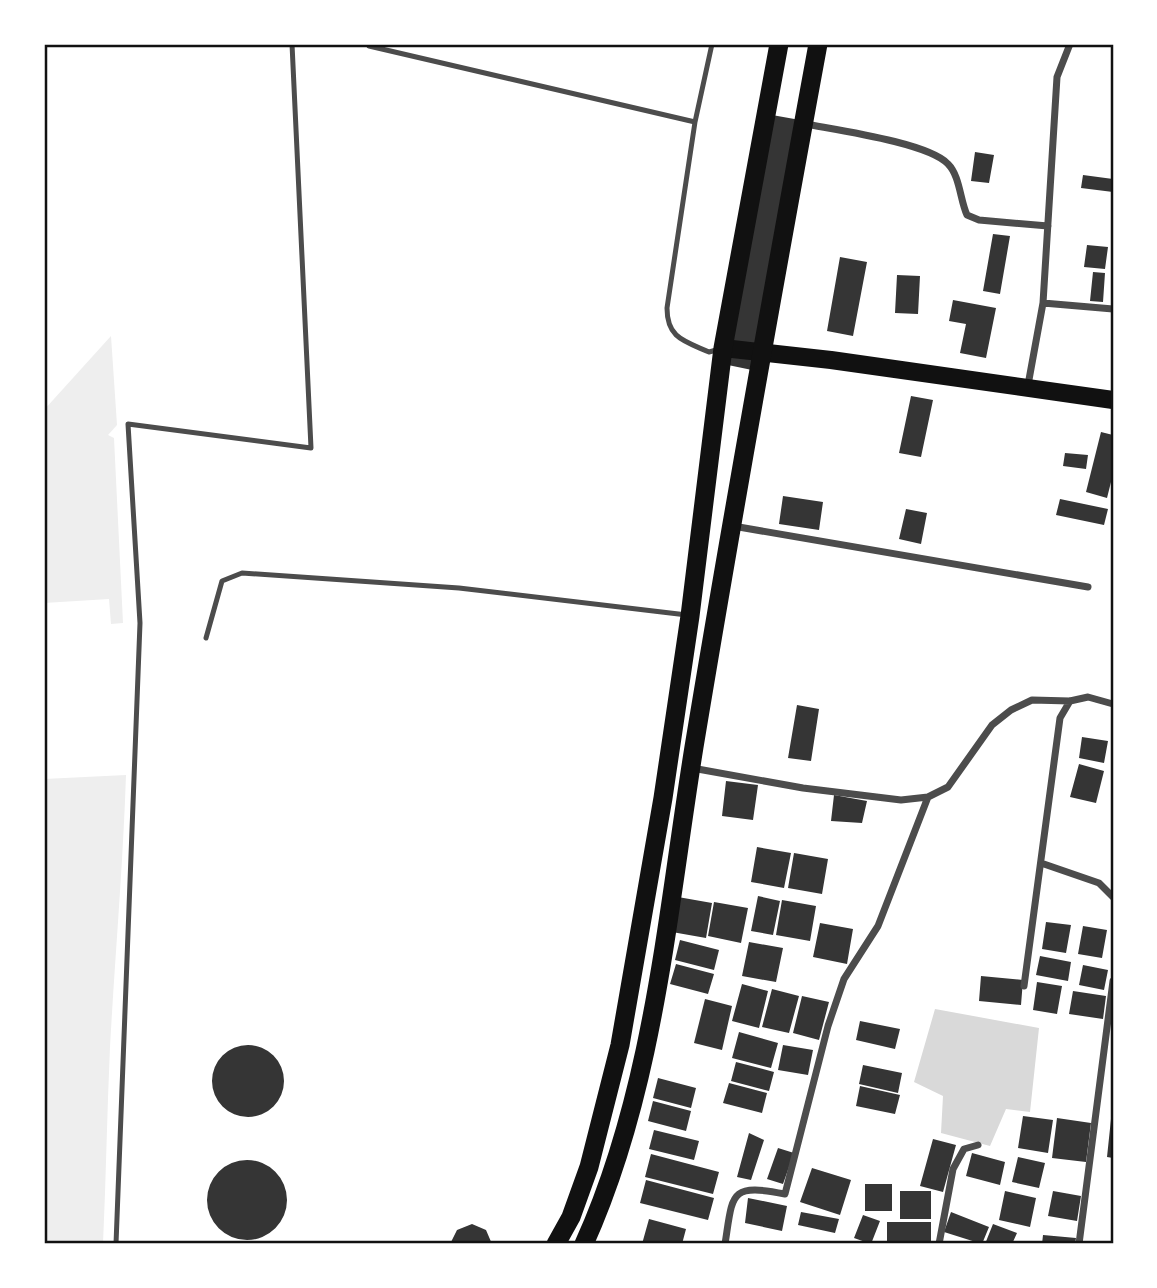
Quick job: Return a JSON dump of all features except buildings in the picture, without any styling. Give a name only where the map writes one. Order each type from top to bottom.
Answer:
[{"type":"highway","points":[[556,1244],[570,1217],[589,1167],[620,1045],[691,616],[723,348],[779,44]]},
{"type":"highway","points":[[584,1244],[612,1174],[647,1041],[760,351],[818,44]]},
{"type":"main road","points":[[723,348],[1113,400]]},
{"type":"street","points":[[1027,389],[1043,303],[1058,77],[1070,44]]},
{"type":"street","points":[[803,123],[917,148],[938,156],[950,165],[967,215],[979,220],[1048,226]]},
{"type":"street","points":[[1043,303],[1113,309]]},
{"type":"street","points":[[730,526],[1087,586]]},
{"type":"street","points":[[691,768],[803,788],[901,800],[928,797],[948,786],[992,725],[1011,710],[1032,700],[1070,701],[1088,697],[1113,704]]},
{"type":"street","points":[[1024,986],[1060,718],[1070,701]]},
{"type":"street","points":[[725,1244],[732,1201],[741,1191],[756,1188],[785,1194],[828,1026],[844,979],[878,926],[928,797]]},
{"type":"street","points":[[1041,863],[1099,883],[1113,897]]},
{"type":"street","points":[[1079,1244],[1113,981]]},
{"type":"street","points":[[939,1244],[953,1169],[964,1149],[978,1145]]},
{"type":"lane","points":[[116,1244],[140,623],[128,424],[311,448],[292,44]]},
{"type":"lane","points":[[712,44],[695,122],[667,319],[673,333],[689,343],[709,352],[723,348]]},
{"type":"lane","points":[[369,46],[695,122]]},
{"type":"lane","points":[[206,638],[222,581],[243,573],[458,588],[691,616]]},
{"type":"shaded area","points":[[111,336],[117,425],[108,435],[114,438],[123,623],[111,624],[109,599],[44,603],[44,410]]},
{"type":"shaded area","points":[[126,775],[110,1047],[103,1244],[44,1244],[44,779]]},
{"type":"shaded area","points":[[935,1009],[1039,1028],[1030,1112],[1006,1109],[990,1146],[941,1133],[943,1096],[914,1082]]}]
